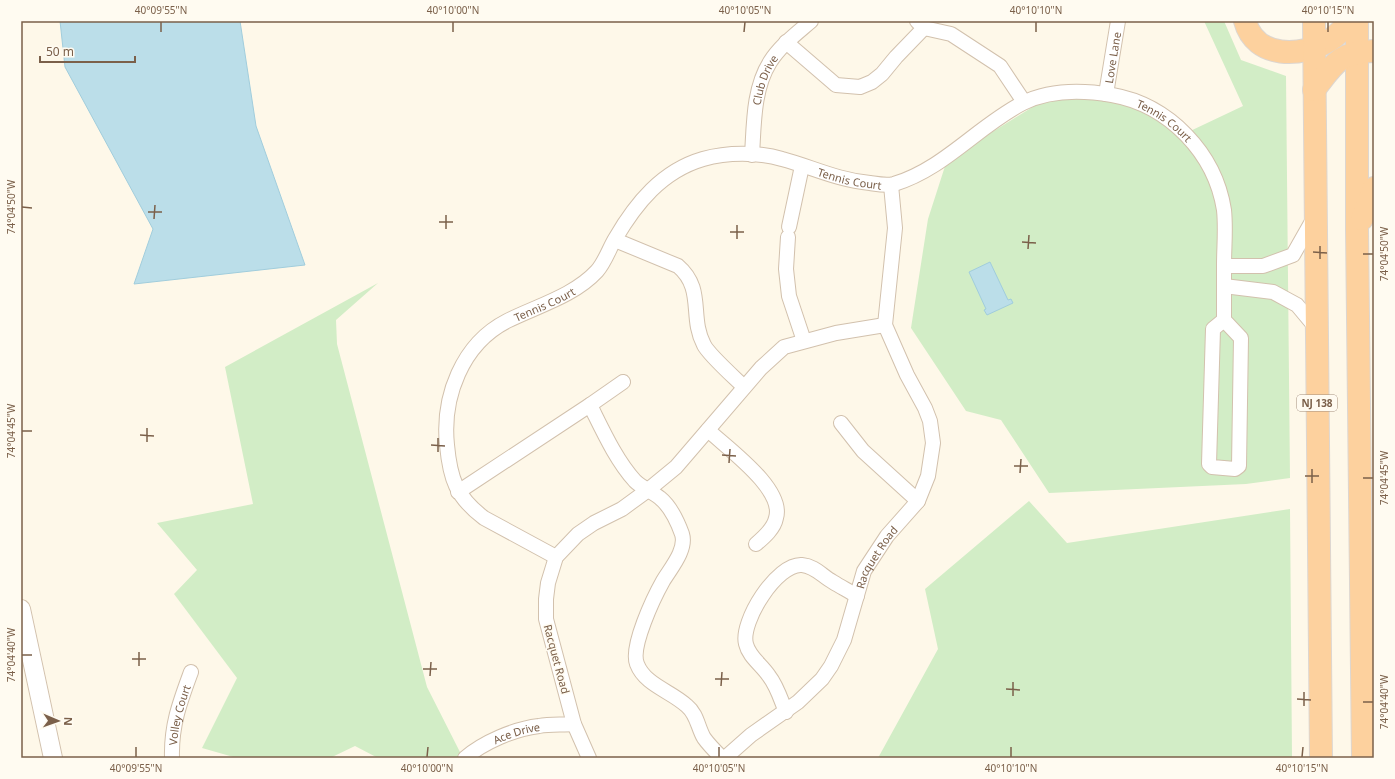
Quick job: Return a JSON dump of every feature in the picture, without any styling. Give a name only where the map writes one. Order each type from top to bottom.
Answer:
[{"type":"highway","points":[[1244,21],[1256,41],[1273,50],[1292,52],[1315,47],[1330,41],[1340,33],[1350,21]]},
{"type":"highway","name":"NJ 138","points":[[1314,21],[1321,758]]},
{"type":"highway","points":[[1358,21],[1366,52],[1357,229],[1363,758]]},
{"type":"highway","points":[[1314,90],[1335,62],[1366,52]]},
{"type":"highway","points":[[1357,229],[1374,188]]},
{"type":"street","name":"Club Drive","points":[[752,155],[755,111],[759,85],[770,62],[786,42],[811,21]]},
{"type":"street","name":"Love Lane","points":[[1106,94],[1118,21]]},
{"type":"street","points":[[786,42],[836,85],[860,87],[872,82],[882,74],[921,25],[951,34],[1000,66],[1024,102]]},
{"type":"street","name":"Tennis Court","points":[[556,557],[484,518],[473,510],[458,492],[449,467],[446,422],[453,385],[469,353],[481,339],[504,322],[569,292],[582,284],[599,270],[615,240],[641,199],[656,185],[672,174],[702,160],[723,155],[774,157],[833,177],[854,182],[891,185],[929,169],[1024,102],[1066,92],[1085,90],[1136,100],[1165,116],[1187,135],[1204,157],[1216,184],[1223,208],[1225,228],[1224,320]]},
{"type":"street","points":[[802,166],[788,232],[786,269],[789,296],[804,341]]},
{"type":"street","name":"Racquet Road","points":[[724,758],[751,735],[786,712],[810,692],[831,666],[844,640],[864,571],[878,548],[918,500],[928,476],[932,459],[933,443],[930,421],[925,408],[907,375],[885,325],[888,284],[894,252],[891,185]]},
{"type":"street","points":[[1224,266],[1263,266],[1293,255],[1316,216]]},
{"type":"street","points":[[615,240],[678,266],[686,273],[694,288],[699,330],[704,345],[744,387]]},
{"type":"street","points":[[1224,286],[1273,292],[1297,305],[1317,329]]},
{"type":"street","points":[[1224,320],[1241,338],[1239,466],[1235,469],[1212,467],[1210,464],[1212,329],[1224,320]]},
{"type":"street","name":"Racquet Road","points":[[589,758],[574,724],[546,619],[548,583],[556,557],[578,534],[594,523],[622,509],[676,467],[761,368],[784,347],[836,333],[885,325]]},
{"type":"street","points":[[458,492],[590,406],[623,382]]},
{"type":"street","points":[[590,406],[606,438],[624,467],[636,482],[661,499],[667,506],[677,522],[683,536],[681,547],[663,582],[636,645],[636,662],[640,672],[648,680],[688,706],[704,738],[724,758]]},
{"type":"street","points":[[841,423],[863,451],[918,500]]},
{"type":"street","points":[[708,430],[765,483],[773,493],[776,502],[776,519],[764,537],[756,544]]},
{"type":"street","points":[[786,712],[770,677],[749,652],[746,644],[745,637],[748,625],[760,601],[780,575],[792,566],[800,565],[814,569],[832,582],[857,596]]},
{"type":"street","points":[[21,609],[53,758]]},
{"type":"street","name":"Volley Court","points":[[172,758],[171,741],[174,723],[191,672]]},
{"type":"street","name":"Ace Drive","points":[[465,758],[480,747],[516,731],[540,725],[574,724]]},
{"type":"green space","points":[[1204,21],[1224,21],[1241,60],[1286,76],[1290,478],[1246,484],[1049,493],[1001,420],[966,411],[911,328],[928,219],[947,160],[1052,95],[1106,89],[1186,133],[1243,106]]},
{"type":"green space","points":[[378,283],[336,320],[337,344],[427,687],[463,758],[378,758],[355,746],[330,758],[237,758],[202,748],[237,678],[174,594],[197,570],[157,523],[253,504],[225,367]]},
{"type":"green space","points":[[1029,501],[1067,543],[1290,509],[1292,758],[878,758],[938,649],[925,589]]},
{"type":"water","points":[[60,21],[240,21],[256,126],[305,265],[134,284],[153,229],[65,67]]},
{"type":"water","points":[[990,262],[1008,300],[1011,299],[1013,303],[987,315],[984,310],[986,309],[969,272]]}]
